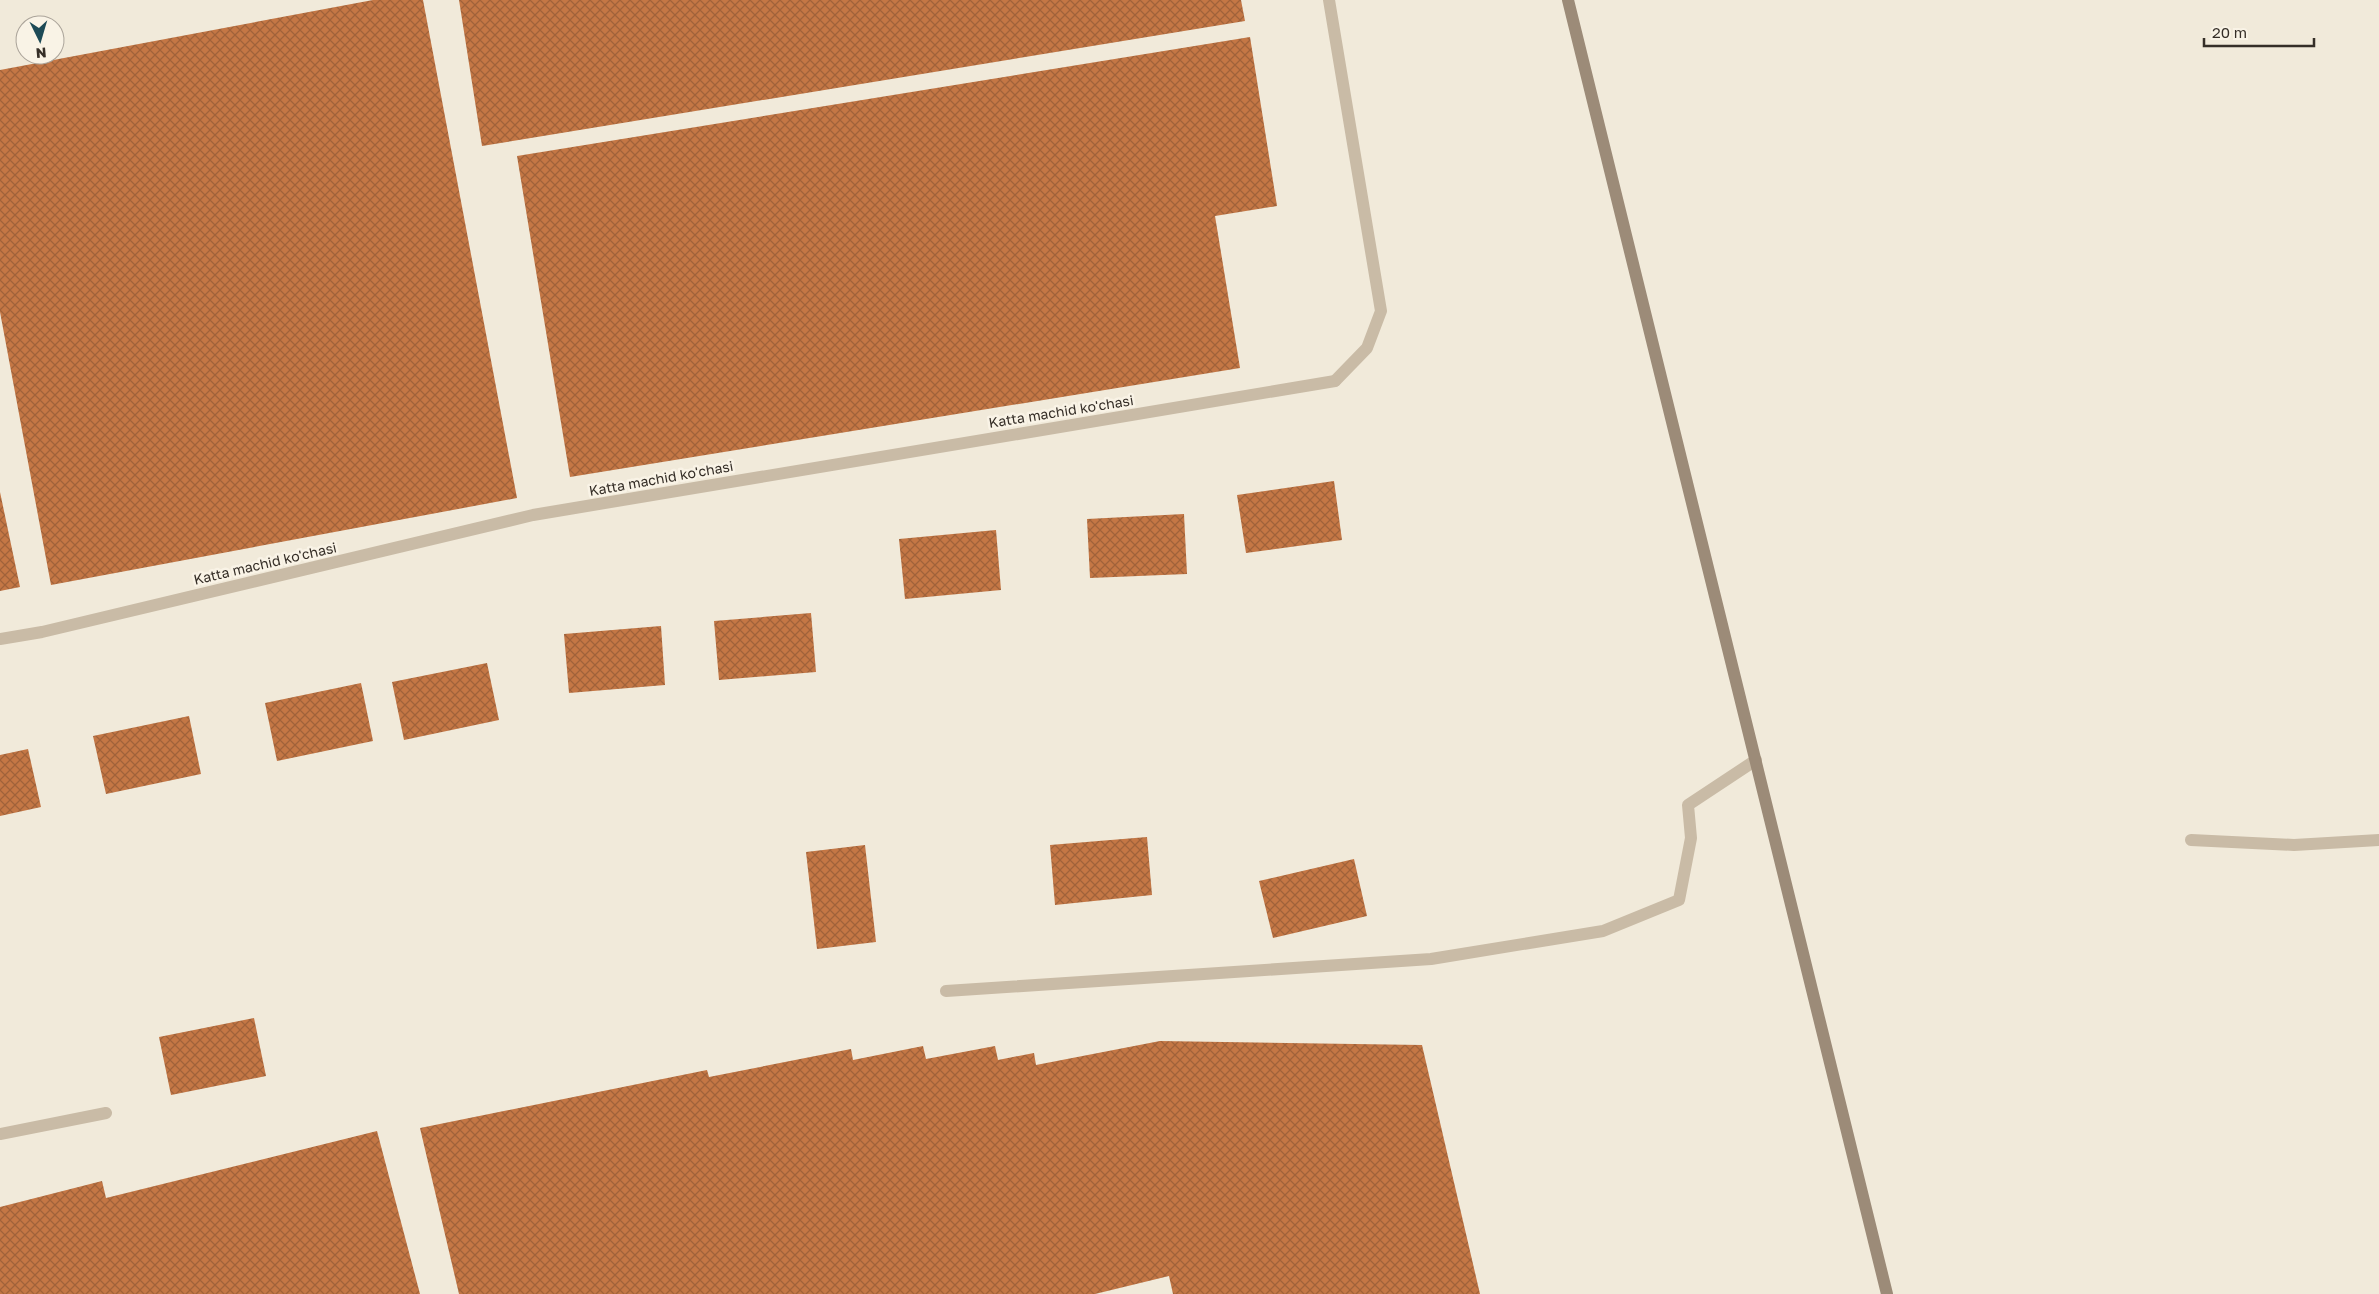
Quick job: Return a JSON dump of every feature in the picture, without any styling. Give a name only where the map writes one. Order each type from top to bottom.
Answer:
[{"type":"street","name":"Katta machid ko'chasi","points":[[0,639],[42,632],[533,515],[1335,380],[1367,348],[1381,311],[1329,0]]},
{"type":"street","points":[[1568,0],[1887,1294]]},
{"type":"street","points":[[946,991],[1431,959],[1603,931],[1679,900],[1691,838],[1688,806],[1756,760]]},
{"type":"street","points":[[2191,840],[2294,846],[2379,840]]},
{"type":"street","points":[[0,1134],[106,1113]]},
{"type":"building","points":[[373,0],[423,0],[517,498],[51,585],[0,312],[0,70],[27,65],[65,65],[65,58]]},
{"type":"building","points":[[459,0],[1241,0],[1245,21],[482,146]]},
{"type":"building","points":[[1250,37],[1277,206],[1215,216],[1240,368],[570,477],[517,156]]},
{"type":"building","points":[[1334,481],[1342,540],[1246,553],[1237,495]]},
{"type":"building","points":[[0,492],[20,587],[0,591]]},
{"type":"building","points":[[1184,514],[1187,574],[1090,578],[1087,519]]},
{"type":"building","points":[[996,530],[1001,590],[905,599],[899,539]]},
{"type":"building","points":[[811,613],[816,672],[719,680],[714,621]]},
{"type":"building","points":[[661,626],[665,685],[569,693],[564,634]]},
{"type":"building","points":[[487,663],[499,720],[404,740],[392,682]]},
{"type":"building","points":[[361,683],[373,741],[277,761],[265,703]]},
{"type":"building","points":[[189,716],[201,774],[106,794],[93,736]]},
{"type":"building","points":[[28,749],[41,807],[0,816],[0,755]]},
{"type":"building","points":[[1147,837],[1152,895],[1055,905],[1050,845]]},
{"type":"building","points":[[865,845],[876,942],[817,949],[806,852]]},
{"type":"building","points":[[1354,859],[1367,916],[1273,938],[1259,881]]},
{"type":"building","points":[[254,1018],[266,1076],[171,1095],[159,1037]]},
{"type":"building","points":[[1160,1041],[1422,1045],[1480,1294],[1173,1294],[1169,1276],[1095,1294],[459,1294],[420,1128],[707,1070],[709,1077],[851,1049],[853,1060],[923,1046],[926,1059],[995,1046],[998,1060],[1034,1053],[1036,1065]]},
{"type":"building","points":[[377,1131],[420,1294],[0,1294],[0,1207],[102,1181],[106,1198]]}]
